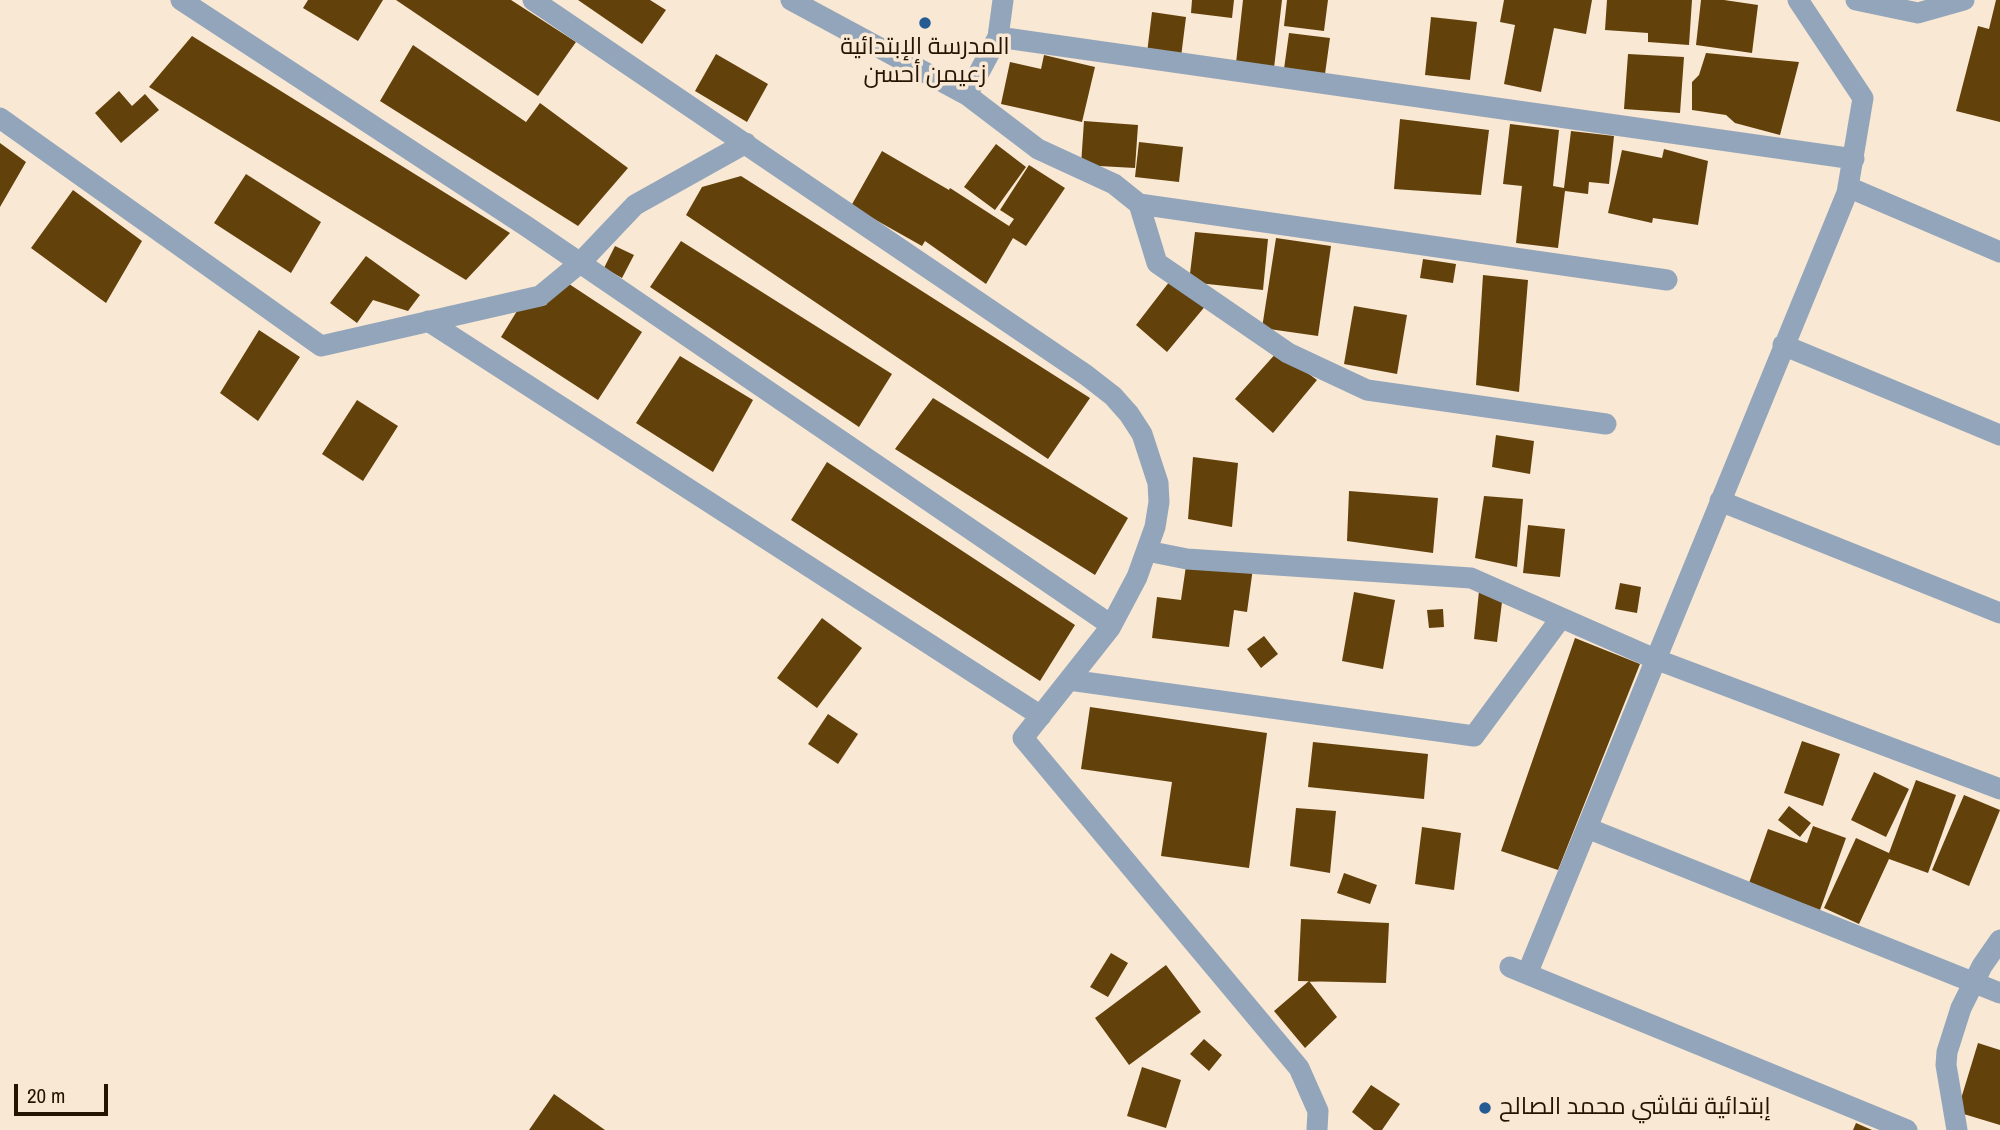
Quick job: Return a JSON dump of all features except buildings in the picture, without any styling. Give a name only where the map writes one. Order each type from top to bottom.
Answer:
[{"type":"street","points":[[181,0],[580,263],[1111,625]]},
{"type":"street","points":[[533,0],[1086,375],[1113,396],[1129,414],[1142,434],[1158,483],[1155,527],[1126,602],[1023,738],[1299,1068],[1318,1111],[1317,1130]]},
{"type":"street","points":[[791,0],[967,95],[1038,149],[1114,184],[1139,204],[1667,280]]},
{"type":"street","points":[[967,95],[998,37],[1003,0]]},
{"type":"street","points":[[1798,0],[1863,98],[1848,187],[1587,828],[1519,971],[1907,1130]]},
{"type":"street","points":[[1856,0],[1917,13],[1964,0]]},
{"type":"street","points":[[998,37],[1854,159]]},
{"type":"street","points":[[0,118],[321,346],[541,296],[580,263],[635,205],[746,143]]},
{"type":"street","points":[[1848,187],[2000,252]]},
{"type":"street","points":[[1139,204],[1157,262],[1288,353],[1367,390],[1606,424]]},
{"type":"street","points":[[428,321],[1041,716]]},
{"type":"street","points":[[1783,345],[2000,435]]},
{"type":"street","points":[[1720,501],[2000,613]]},
{"type":"street","points":[[1147,551],[1187,559],[1471,578],[1655,659],[2000,789]]},
{"type":"street","points":[[1069,680],[1474,736],[1560,618]]},
{"type":"street","points":[[1587,828],[2000,993]]},
{"type":"street","points":[[1957,1130],[1946,1065],[1947,1052],[1956,1021],[1982,966],[2000,940]]},
{"type":"place","name":"المدرسة الإبتدائية زعيمن أحسن","points":[[925,23]]},
{"type":"place","name":"إبتدائية نقاشي محمد الصالح","points":[[1485,1108]]}]
